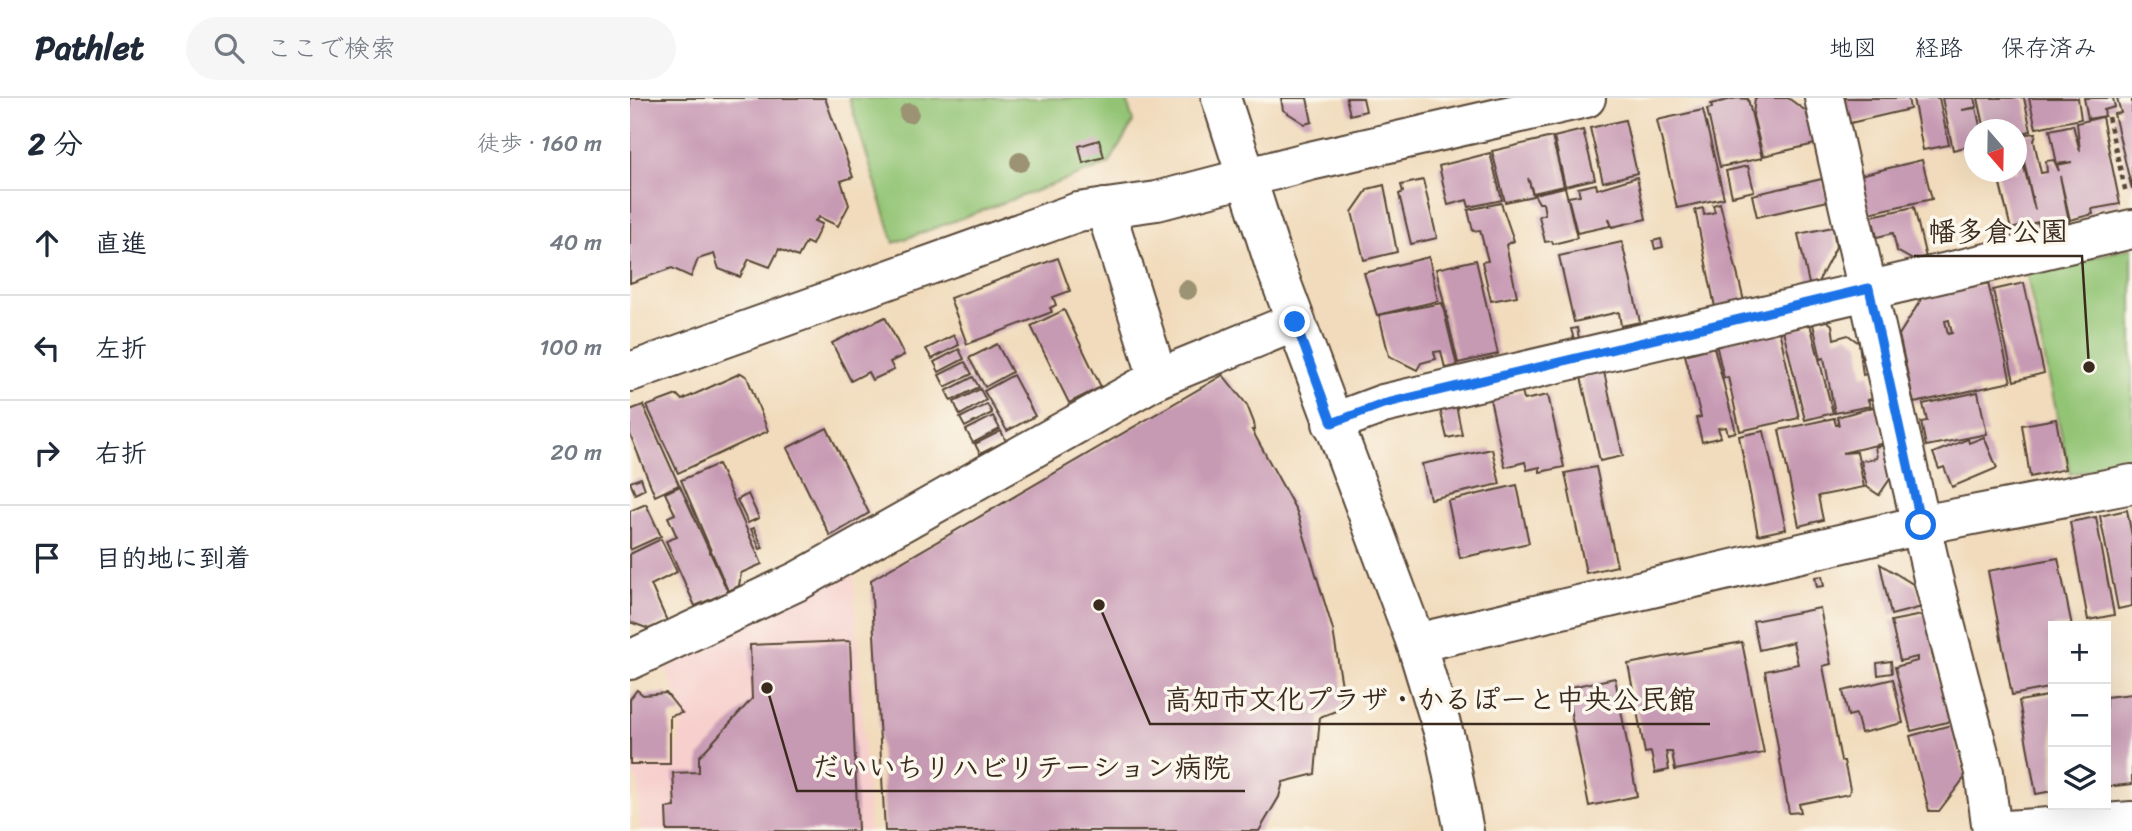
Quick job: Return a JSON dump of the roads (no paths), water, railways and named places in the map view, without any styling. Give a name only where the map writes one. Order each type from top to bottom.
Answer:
[{"type":"street","points":[[1221,98],[1295,322],[1416,643],[1446,741],[1464,831]]},
{"type":"street","points":[[630,372],[1078,212],[1157,201],[1247,177],[1586,98]]},
{"type":"street","points":[[1824,98],[1921,525],[1984,772],[1992,831],[2132,821]]},
{"type":"street","points":[[1105,208],[1158,378]]},
{"type":"street","points":[[1332,423],[1383,404],[1869,288],[2129,212]]},
{"type":"street","points":[[630,660],[798,582],[1158,378],[1295,322]]},
{"type":"street","points":[[1416,643],[1921,525],[2132,484]]},
{"type":"place","name":"幡多倉公園","points":[[2089,367]]},
{"type":"place","name":"高知市文化プラザ・かるぽーと中央公民館","points":[[1099,605]]},
{"type":"place","name":"だいいちリハビリテーション病院","points":[[767,688]]}]
